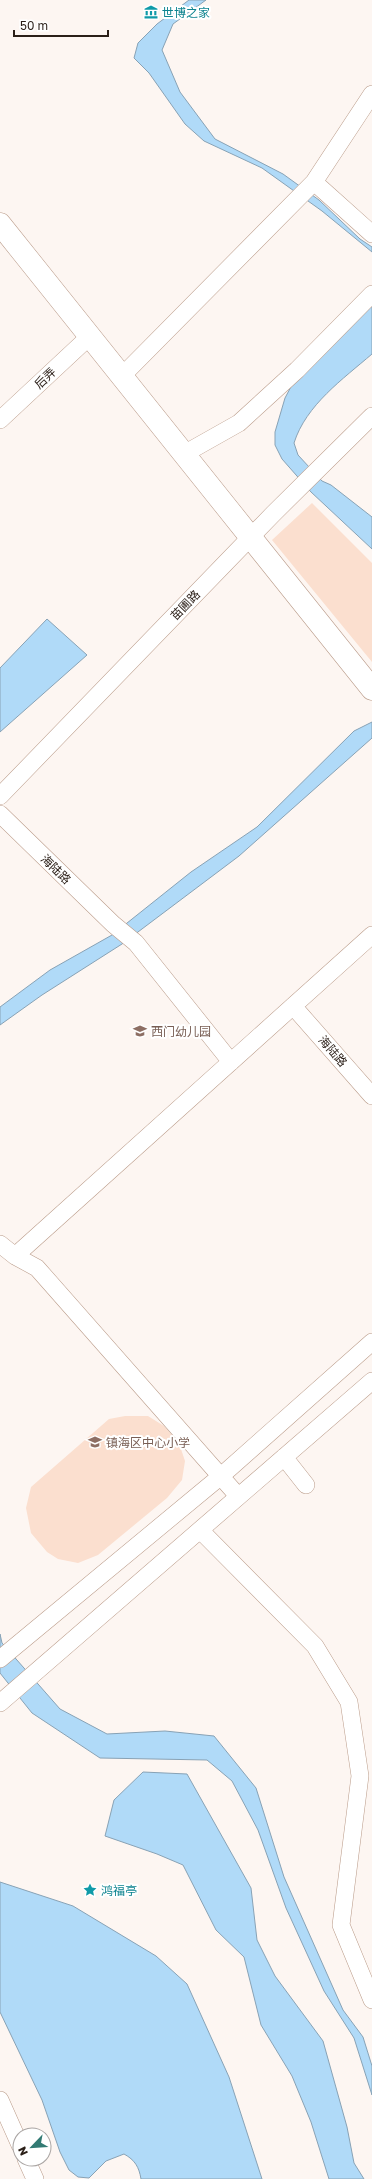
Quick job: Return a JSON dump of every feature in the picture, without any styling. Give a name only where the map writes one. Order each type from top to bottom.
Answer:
[{"type":"main road","points":[[0,224],[372,689]]},
{"type":"street","points":[[122,376],[314,182],[372,94]]},
{"type":"street","points":[[314,182],[372,234]]},
{"type":"street","points":[[184,454],[239,423],[296,370],[372,294]]},
{"type":"street","name":"后弄","points":[[0,420],[90,336]]},
{"type":"street","name":"苗圃路","points":[[0,796],[250,538],[372,416]]},
{"type":"street","name":"海陆路","points":[[0,814],[113,924],[136,943],[231,1062]]},
{"type":"street","points":[[15,1256],[372,936]]},
{"type":"street","name":"海陆路","points":[[293,1006],[372,1096]]},
{"type":"street","points":[[0,1244],[15,1256],[37,1268],[238,1496]]},
{"type":"street","points":[[0,1659],[221,1476],[372,1342]]},
{"type":"street","points":[[0,1703],[372,1381]]},
{"type":"street","points":[[284,1457],[306,1486]]},
{"type":"street","points":[[200,1530],[315,1646],[349,1702],[360,1776],[341,1925],[372,2000]]},
{"type":"street","points":[[0,2100],[12,2127]]},
{"type":"street","points":[[30,2167],[35,2179]]},
{"type":"shaded area","points":[[312,503],[372,563],[372,662],[272,540]]},
{"type":"shaded area","points":[[125,1416],[148,1416],[164,1426],[179,1443],[185,1461],[182,1480],[167,1498],[98,1555],[78,1563],[58,1559],[47,1552],[31,1533],[26,1508],[31,1487],[109,1419]]},
{"type":"water","points":[[189,0],[206,0],[173,24],[162,50],[180,92],[215,139],[283,174],[319,200],[360,239],[372,247],[372,252],[322,211],[262,168],[204,141],[185,124],[149,73],[134,58],[138,43],[157,24]]},
{"type":"water","points":[[372,301],[372,354],[338,383],[316,405],[300,429],[294,443],[298,455],[322,481],[331,485],[372,517],[372,549],[311,492],[282,459],[275,445],[275,432],[285,398],[303,364]]},
{"type":"water","points":[[47,619],[87,655],[0,732],[0,668]]},
{"type":"water","points":[[372,722],[372,738],[239,856],[122,944],[42,995],[0,1025],[0,1007],[50,970],[112,935],[191,872],[257,827],[354,731]]},
{"type":"water","points":[[0,1634],[2,1643],[60,1709],[107,1734],[165,1731],[214,1736],[256,1788],[284,1877],[343,2010],[363,2037],[372,2066],[372,2095],[354,2038],[324,1991],[286,1908],[258,1830],[232,1781],[207,1760],[100,1758],[32,1713],[0,1673]]},
{"type":"water","points":[[143,1772],[187,1774],[251,1888],[257,1940],[275,1976],[323,2041],[347,2127],[354,2163],[364,2179],[329,2179],[311,2122],[292,2076],[261,2025],[244,1957],[216,1930],[183,1865],[157,1854],[105,1836],[114,1800]]},
{"type":"water","points":[[0,1882],[73,1906],[156,1956],[187,1984],[229,2077],[262,2179],[141,2179],[136,2164],[124,2154],[106,2161],[89,2178],[78,2177],[69,2170],[60,2152],[42,2100],[0,2012]]},
{"type":"place","name":"世博之家","points":[[151,12]]},
{"type":"place","name":"西门幼儿园","points":[[140,1031]]},
{"type":"place","name":"镇海区中心小学","points":[[95,1442]]},
{"type":"place","name":"鸿福亭","points":[[90,1890]]}]
